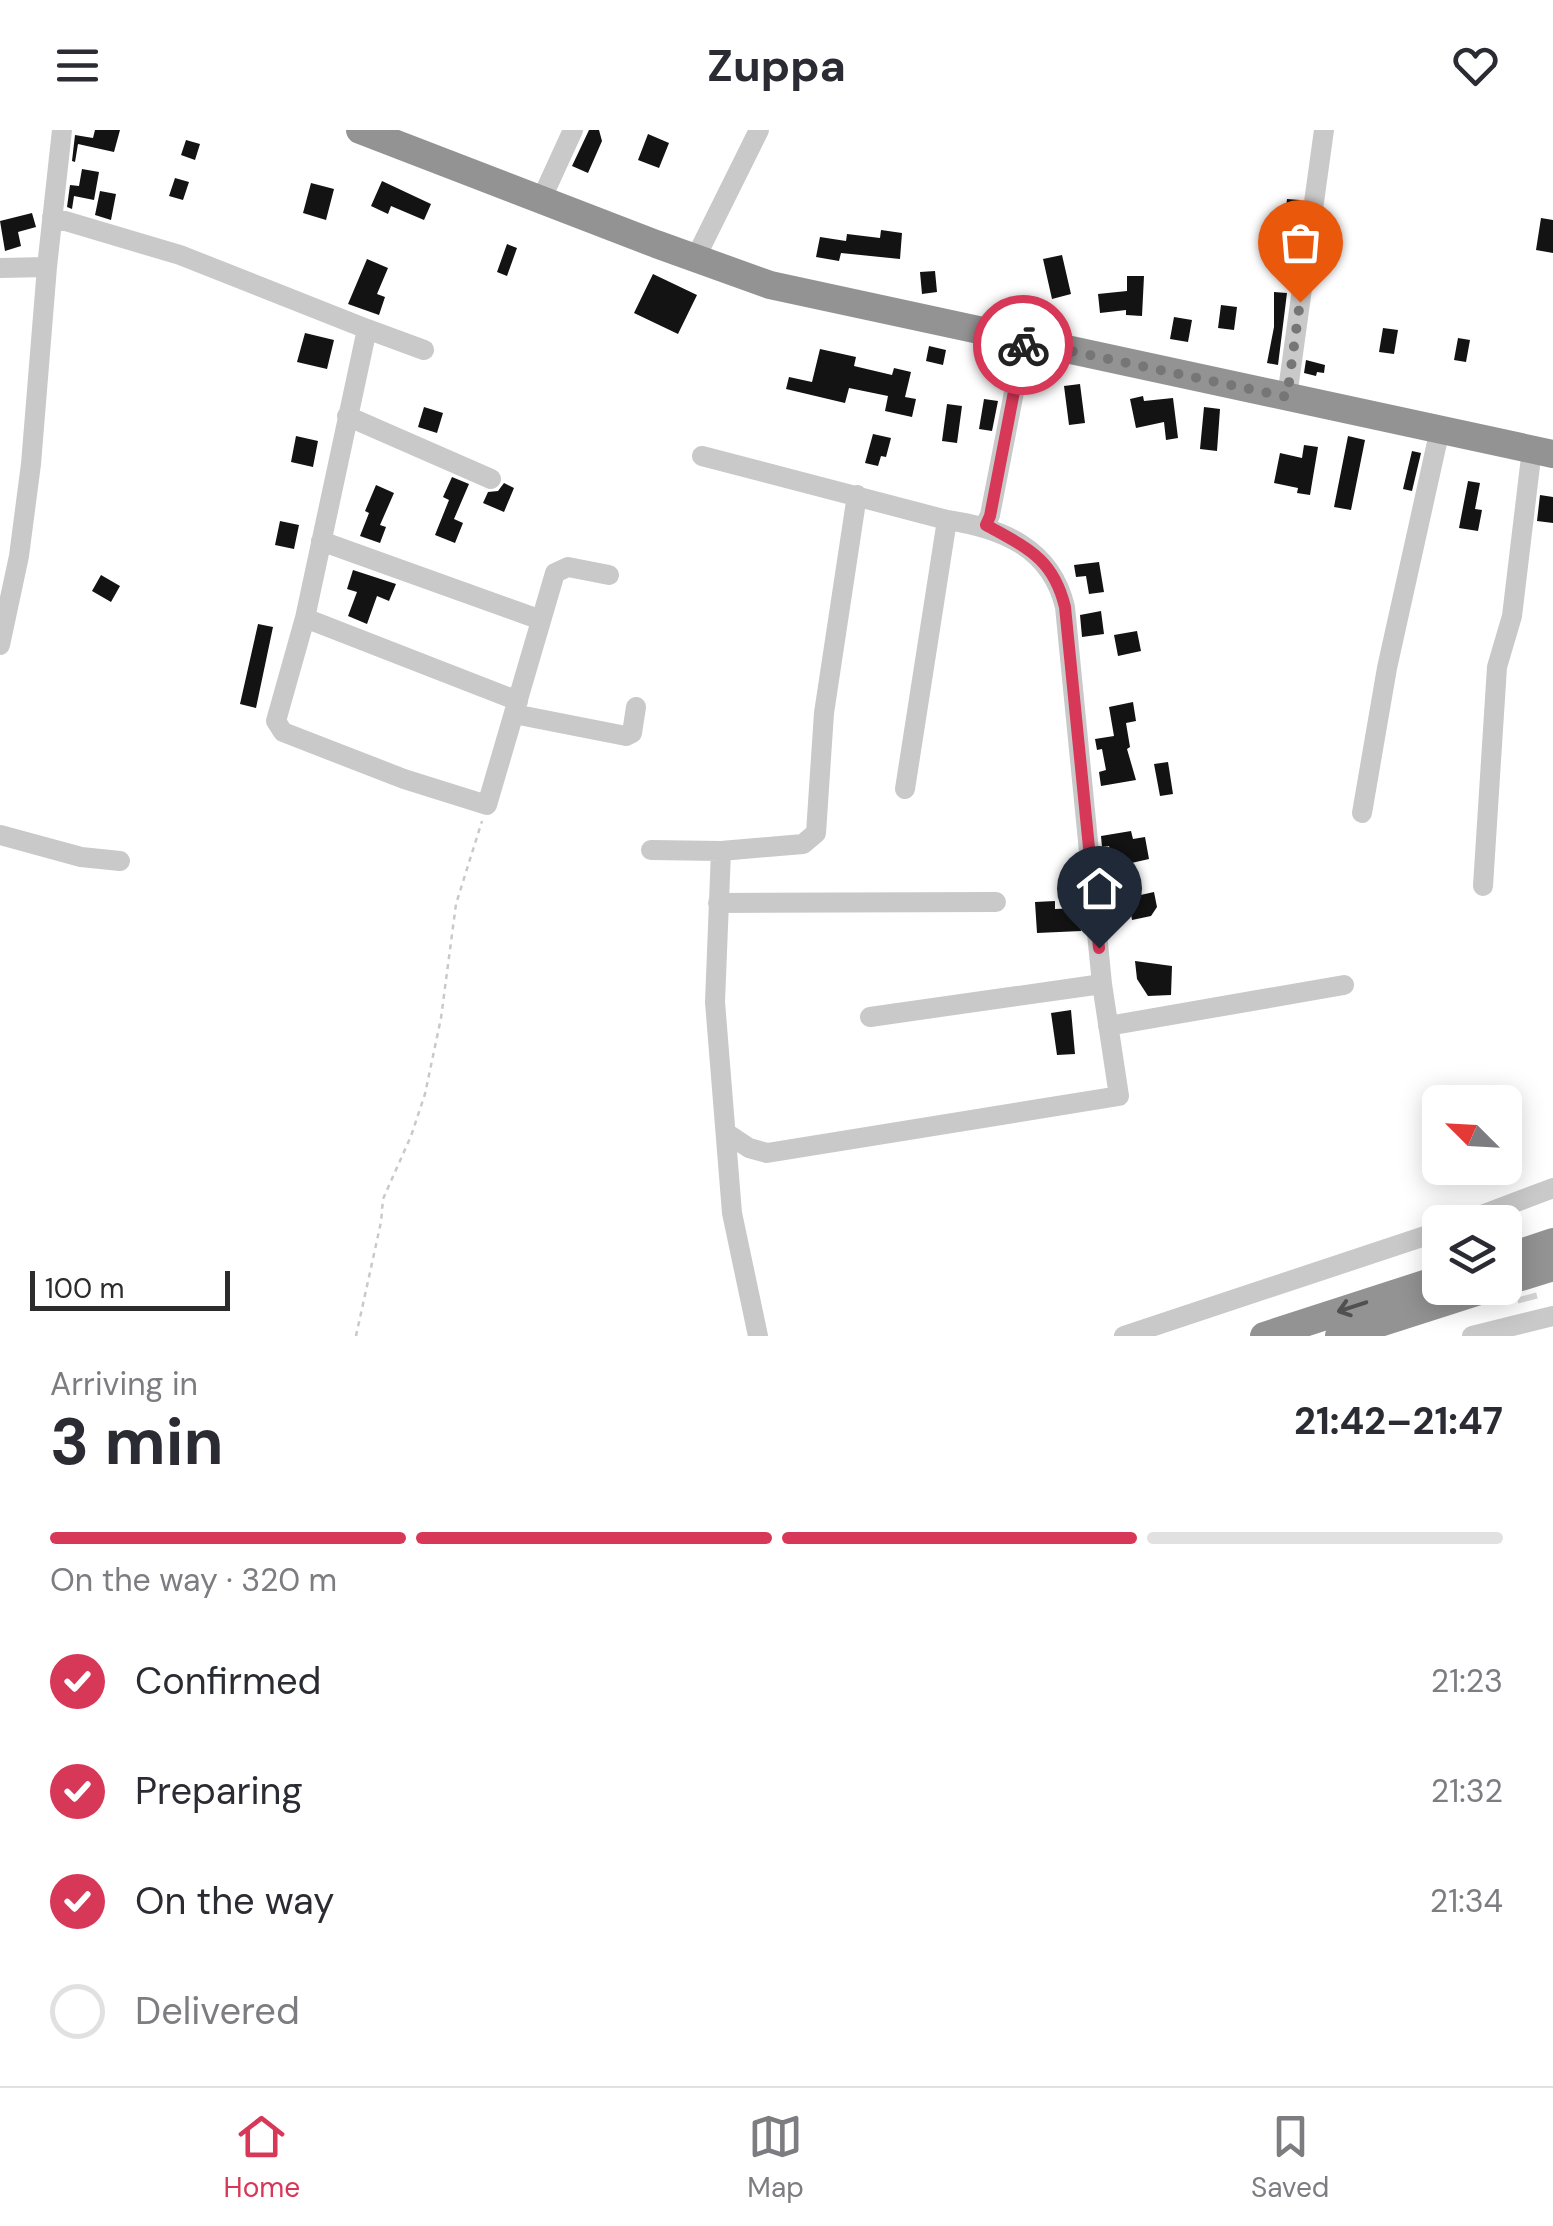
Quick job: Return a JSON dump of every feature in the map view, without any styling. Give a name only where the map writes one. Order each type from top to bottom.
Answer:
[{"type":"highway","points":[[360,130],[696,259],[796,292],[1542,452]]},
{"type":"highway","points":[[1264,1336],[1422,1285]]},
{"type":"highway","points":[[1339,1336],[1435,1305]]},
{"type":"street","points":[[0,645],[20,556],[32,464],[46,267],[62,130]]},
{"type":"street","points":[[541,200],[572,130]]},
{"type":"street","points":[[696,259],[760,130]]},
{"type":"street","points":[[1287,397],[1324,130]]},
{"type":"street","points":[[52,217],[180,255],[424,350]]},
{"type":"street","points":[[0,268],[46,267]]},
{"type":"street","points":[[367,330],[306,618],[276,726],[404,778],[487,805],[558,569],[568,566],[609,575]]},
{"type":"street","points":[[986,525],[1024,341]]},
{"type":"street","points":[[347,416],[490,479]]},
{"type":"street","points":[[1362,814],[1387,668],[1440,429]]},
{"type":"street","points":[[1483,886],[1497,667],[1512,616],[1542,452]]},
{"type":"street","points":[[702,456],[947,520],[986,525],[1022,545],[1058,580],[1065,607],[1102,984],[1119,1096],[767,1152],[749,1148],[728,1134]]},
{"type":"street","points":[[651,850],[721,851],[804,844],[816,834],[824,713],[858,495]]},
{"type":"street","points":[[906,789],[947,520]]},
{"type":"street","points":[[321,541],[541,620]]},
{"type":"street","points":[[306,618],[516,707],[626,736],[632,733],[636,708]]},
{"type":"street","points":[[0,835],[66,853],[120,860]]},
{"type":"street","points":[[721,851],[716,1002],[732,1213],[758,1336]]},
{"type":"street","points":[[718,903],[996,902]]},
{"type":"street","points":[[870,1017],[1102,984]]},
{"type":"street","points":[[1108,1026],[1344,985]]},
{"type":"street","points":[[1511,1205],[1553,1188]]},
{"type":"street","points":[[1124,1336],[1422,1236]]},
{"type":"street","points":[[1472,1336],[1534,1271],[1522,1248]]},
{"type":"path","points":[[356,1336],[383,1198],[425,1094],[441,1018],[456,904],[487,805]]},
{"type":"building","points":[[95,130],[120,130],[114,152],[78,144],[75,162],[72,161],[75,135],[93,138]]},
{"type":"building","points":[[589,130],[599,130],[602,141],[588,173],[572,166]]},
{"type":"building","points":[[648,134],[669,143],[659,168],[638,160]]},
{"type":"building","points":[[186,140],[200,144],[195,160],[181,155]]},
{"type":"building","points":[[82,169],[99,172],[94,200],[74,196],[72,209],[67,207],[70,185],[79,186]]},
{"type":"building","points":[[175,178],[189,182],[183,200],[169,196]]},
{"type":"building","points":[[382,181],[431,204],[424,220],[391,206],[388,214],[371,206]]},
{"type":"building","points":[[311,183],[334,189],[326,220],[303,213]]},
{"type":"building","points":[[100,191],[116,194],[111,220],[95,215]]},
{"type":"building","points":[[1287,199],[1300,200],[1295,242],[1282,240]]},
{"type":"building","points":[[32,213],[36,227],[18,232],[21,246],[5,251],[0,221]]},
{"type":"building","points":[[1541,218],[1553,220],[1553,253],[1536,250]]},
{"type":"building","points":[[881,230],[902,233],[900,259],[841,253],[839,261],[816,257],[820,237],[846,241],[847,234],[880,238]]},
{"type":"building","points":[[507,244],[517,248],[507,276],[497,272]]},
{"type":"building","points":[[1062,255],[1071,294],[1052,299],[1043,259]]},
{"type":"building","points":[[367,259],[388,268],[377,294],[385,297],[379,315],[348,304]]},
{"type":"building","points":[[935,271],[937,292],[922,294],[920,272]]},
{"type":"building","points":[[653,274],[697,295],[678,334],[634,313]]},
{"type":"building","points":[[1127,276],[1144,276],[1142,316],[1126,315],[1126,310],[1100,313],[1098,294],[1127,291]]},
{"type":"building","points":[[1274,292],[1287,293],[1278,365],[1267,363],[1274,327]]},
{"type":"building","points":[[1221,305],[1237,307],[1234,330],[1218,328]]},
{"type":"building","points":[[1174,317],[1192,320],[1188,342],[1170,339]]},
{"type":"building","points":[[1383,328],[1398,330],[1394,354],[1379,352]]},
{"type":"building","points":[[305,333],[334,340],[327,369],[297,362]]},
{"type":"building","points":[[1458,338],[1470,340],[1466,362],[1454,360]]},
{"type":"building","points":[[929,346],[946,350],[943,365],[926,361]]},
{"type":"building","points":[[820,349],[856,357],[854,366],[892,375],[894,368],[911,372],[905,397],[916,399],[912,417],[885,411],[888,396],[849,388],[845,403],[786,389],[789,377],[812,382]]},
{"type":"building","points":[[1306,360],[1325,365],[1324,373],[1304,373]]},
{"type":"building","points":[[1080,384],[1085,423],[1069,425],[1064,386]]},
{"type":"building","points":[[1143,396],[1144,401],[1173,398],[1178,438],[1166,440],[1164,422],[1136,428],[1130,399]]},
{"type":"building","points":[[984,399],[998,401],[992,431],[979,429]]},
{"type":"building","points":[[947,404],[962,406],[957,443],[942,441]]},
{"type":"building","points":[[424,407],[443,413],[437,433],[418,427]]},
{"type":"building","points":[[1204,407],[1220,409],[1217,451],[1200,449]]},
{"type":"building","points":[[873,434],[891,438],[886,457],[881,456],[878,466],[865,463]]},
{"type":"building","points":[[296,436],[318,441],[313,467],[291,462]]},
{"type":"building","points":[[1348,436],[1365,440],[1351,510],[1334,507]]},
{"type":"building","points":[[1304,445],[1318,447],[1310,495],[1274,483],[1280,453],[1302,458]]},
{"type":"building","points":[[1412,451],[1421,453],[1412,491],[1403,489]]},
{"type":"building","points":[[452,477],[469,484],[454,519],[463,523],[455,543],[435,535],[449,500],[443,497]]},
{"type":"building","points":[[1468,481],[1480,483],[1475,509],[1482,510],[1478,531],[1459,528]]},
{"type":"building","points":[[504,483],[514,488],[504,512],[483,503],[488,492],[498,491]]},
{"type":"building","points":[[376,485],[394,493],[380,525],[386,527],[380,543],[360,536]]},
{"type":"building","points":[[1540,495],[1553,497],[1553,523],[1537,521]]},
{"type":"building","points":[[280,521],[299,525],[294,549],[275,545]]},
{"type":"building","points":[[1099,562],[1104,592],[1089,594],[1086,576],[1076,577],[1074,565]]},
{"type":"building","points":[[353,570],[396,584],[389,601],[377,596],[367,624],[348,616],[357,592],[347,589]]},
{"type":"building","points":[[101,575],[120,586],[111,602],[92,591]]},
{"type":"building","points":[[1101,611],[1104,634],[1082,637],[1080,615]]},
{"type":"building","points":[[258,624],[273,627],[256,708],[240,704]]},
{"type":"building","points":[[1137,631],[1141,651],[1118,656],[1114,635]]},
{"type":"building","points":[[1133,702],[1136,721],[1126,723],[1130,747],[1127,749],[1136,780],[1101,786],[1099,772],[1106,770],[1102,749],[1097,750],[1095,739],[1114,736],[1109,707]]},
{"type":"building","points":[[1168,762],[1173,794],[1160,796],[1154,764]]},
{"type":"building","points":[[1131,831],[1133,839],[1145,837],[1149,859],[1114,867],[1109,846],[1102,847],[1101,836]]},
{"type":"building","points":[[1134,891],[1136,896],[1154,892],[1157,907],[1151,916],[1132,920],[1131,914],[1126,916],[1124,910],[1119,911],[1116,895]]},
{"type":"building","points":[[1055,901],[1055,909],[1079,908],[1081,931],[1037,933],[1035,902]]},
{"type":"building","points":[[1135,961],[1172,966],[1171,995],[1148,996],[1137,979]]},
{"type":"building","points":[[1071,1010],[1075,1054],[1057,1055],[1051,1013]]},
{"type":"tunnel","points":[[1522,1278],[1528,1301]]},
{"type":"way so far","points":[[1023,345],[1024,341],[1287,397],[1300,302]]},
{"type":"route","points":[[1023,345],[986,525],[1022,545],[1058,580],[1065,607],[1099,948]]}]
